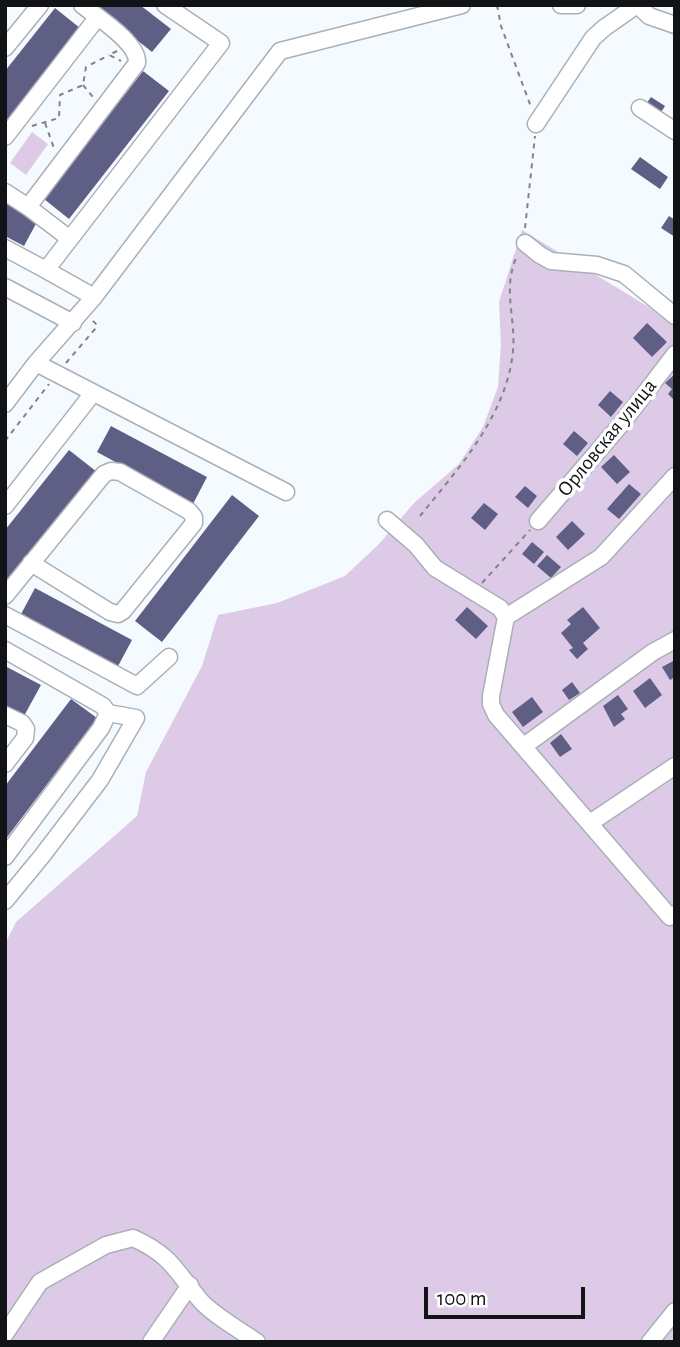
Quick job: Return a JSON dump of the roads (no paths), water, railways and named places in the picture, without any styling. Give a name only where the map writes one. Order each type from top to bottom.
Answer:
[{"type":"street","points":[[5,48],[40,5]]},
{"type":"street","points":[[28,207],[137,63],[137,56],[131,45],[82,5]]},
{"type":"street","points":[[46,270],[221,43],[165,5]]},
{"type":"street","points":[[5,404],[36,363],[94,297],[280,51],[462,5]]},
{"type":"street","points":[[561,5],[577,5]]},
{"type":"street","points":[[536,124],[593,38],[604,28],[638,5],[649,16],[675,25]]},
{"type":"street","points":[[5,137],[97,18]]},
{"type":"street","points":[[640,108],[675,131]]},
{"type":"street","points":[[5,191],[70,239]]},
{"type":"street","points":[[525,243],[551,261],[597,265],[624,274],[675,316]]},
{"type":"street","points":[[5,248],[94,297]]},
{"type":"street","points":[[5,287],[77,318]]},
{"type":"street","name":"Орловская улица","points":[[538,521],[623,422],[675,354]]},
{"type":"street","points":[[36,363],[286,492]]},
{"type":"street","points":[[5,506],[93,393]]},
{"type":"street","points":[[5,596],[31,563],[103,474],[120,472],[189,511],[194,517],[194,523],[118,614],[110,612],[31,563]]},
{"type":"street","points":[[506,617],[601,557],[675,476]]},
{"type":"street","points":[[387,520],[416,545],[435,568],[500,607],[506,617],[491,704],[496,715],[670,917],[675,914]]},
{"type":"street","points":[[5,615],[137,686],[169,657]]},
{"type":"street","points":[[524,746],[653,652],[675,640]]},
{"type":"street","points":[[5,650],[103,706],[108,713],[136,718],[100,780],[5,901]]},
{"type":"street","points":[[5,857],[101,728],[108,713]]},
{"type":"street","points":[[5,715],[22,723],[26,729],[24,738],[5,764]]},
{"type":"street","points":[[590,823],[675,766]]},
{"type":"street","points":[[5,1334],[40,1282],[106,1245],[133,1238],[154,1248],[179,1271],[201,1301],[257,1342]]},
{"type":"street","points":[[151,1342],[190,1285]]},
{"type":"street","points":[[650,1342],[675,1311]]}]
